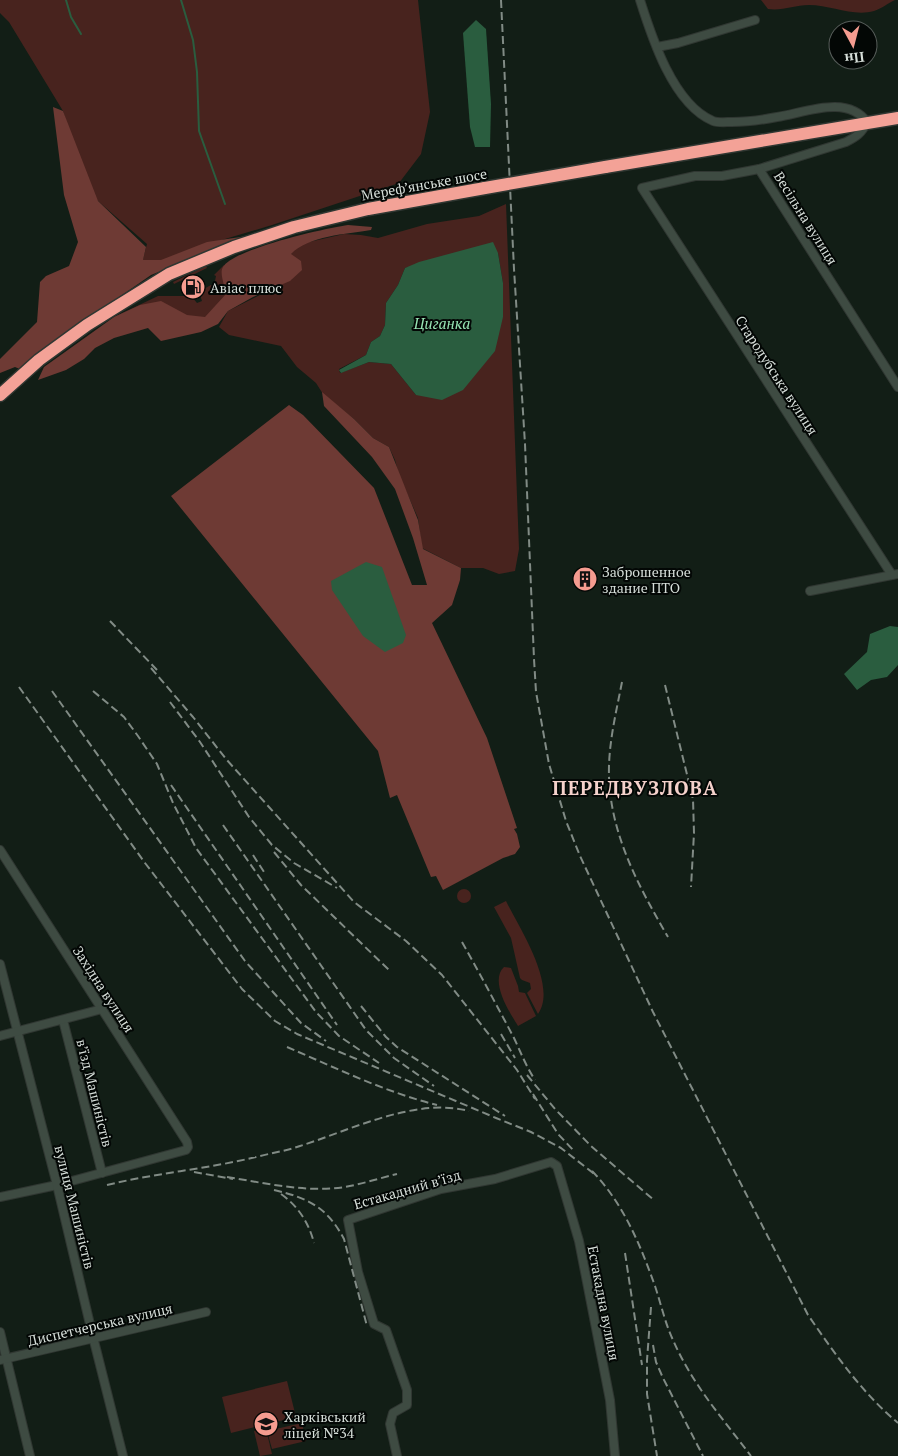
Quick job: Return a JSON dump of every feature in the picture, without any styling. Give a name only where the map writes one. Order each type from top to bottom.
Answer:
[{"type":"highway","name":"Мереф’янське шосе","points":[[0,395],[39,360],[87,325],[169,274],[234,247],[294,227],[368,209],[898,118]]},
{"type":"street","points":[[640,0],[671,81],[698,112],[714,122],[777,118],[812,109],[835,107],[850,110],[862,116],[867,122]]},
{"type":"street","points":[[657,47],[678,43],[755,20]]},
{"type":"street","name":"Весільна вулиця","points":[[867,122],[863,130],[855,138],[846,142],[759,169],[898,387]]},
{"type":"street","name":"Стародубська вулиця","points":[[759,169],[722,176],[695,176],[642,188],[895,574]]},
{"type":"street","points":[[810,591],[895,574]]},
{"type":"street","name":"Західна вулиця","points":[[0,850],[187,1142],[188,1147],[186,1150],[102,1172]]},
{"type":"street","name":"вулиця Машиністів","points":[[0,964],[57,1185],[123,1456]]},
{"type":"street","points":[[0,1036],[102,1009]]},
{"type":"street","name":"в’їзд Машиністів","points":[[63,1020],[102,1172]]},
{"type":"street","name":"Естакадний в’їзд","points":[[397,1456],[390,1424],[393,1413],[407,1405],[407,1390],[386,1330],[374,1324],[358,1272],[348,1220],[441,1189],[495,1179],[550,1162]]},
{"type":"street","name":"Естакадна вулиця","points":[[550,1162],[557,1166],[579,1241],[610,1400],[615,1456]]},
{"type":"street","points":[[0,1197],[57,1185],[102,1172]]},
{"type":"street","name":"Диспетчерська вулиця","points":[[3,1360],[93,1337],[206,1312]]},
{"type":"street","points":[[0,1332],[3,1360],[30,1456]]},
{"type":"shaded area","points":[[0,0],[418,0],[430,112],[421,154],[399,183],[195,248],[162,264],[142,263],[147,244],[90,194],[63,111],[9,22],[0,13]]},
{"type":"shaded area","points":[[761,0],[895,0],[874,11],[858,13],[809,5],[768,9]]},
{"type":"shaded area","points":[[53,107],[63,111],[98,201],[146,247],[143,260],[161,260],[207,242],[247,236],[151,275],[86,320],[22,370],[15,367],[0,373],[0,359],[37,322],[40,282],[46,276],[69,266],[78,242],[64,195]]},
{"type":"shaded area","points":[[506,204],[519,549],[515,571],[499,574],[483,568],[461,568],[422,548],[418,518],[389,447],[373,438],[354,419],[323,394],[316,383],[297,367],[281,346],[229,335],[219,327],[228,311],[292,279],[291,254],[296,245],[344,234],[378,238],[427,224],[479,216]],"holes":[[[498,253],[503,283],[503,317],[416,395],[391,364],[369,362],[340,373],[339,369],[366,355],[371,342],[380,336],[385,325],[386,303],[398,285],[405,268]]]},
{"type":"shaded area","points":[[348,225],[372,227],[371,230],[317,240],[298,248],[291,254],[301,261],[302,270],[290,281],[253,297],[228,311],[218,324],[201,332],[161,341],[148,328],[114,338],[95,348],[84,359],[66,370],[38,380],[44,367],[114,317],[140,305],[161,301],[187,315],[205,317],[226,294],[222,270],[230,260],[281,240]]},
{"type":"shaded area","points":[[224,265],[235,283],[221,313],[199,323],[114,317],[158,296],[191,296],[197,303],[202,301],[200,295],[203,293],[202,290],[211,285],[214,286],[216,276],[214,275]]},
{"type":"shaded area","points":[[206,266],[207,268],[174,284],[173,282]]},
{"type":"shaded area","points":[[322,392],[373,438],[389,447],[418,520],[423,549],[461,568],[460,580],[452,605],[432,623],[487,738],[517,828],[514,829],[520,847],[515,854],[503,858],[443,890],[436,876],[431,877],[397,795],[390,798],[378,751],[171,496],[289,405],[303,415],[374,488],[412,585],[427,585],[413,538],[395,489],[372,457],[324,406]]},
{"type":"shaded area","points":[[464,889],[469,891],[471,896],[469,901],[464,903],[459,901],[457,896],[459,891]]},
{"type":"shaded area","points":[[506,901],[527,941],[540,973],[543,1002],[538,1014],[527,993],[531,989],[530,983],[520,978],[511,938],[494,907]]},
{"type":"shaded area","points":[[504,967],[511,968],[519,992],[525,993],[536,1016],[518,1026],[502,997],[499,980],[500,973]]},
{"type":"shaded area","points":[[287,1381],[296,1417],[231,1433],[222,1397]]},
{"type":"shaded area","points":[[302,1423],[306,1441],[272,1449],[267,1431]]},
{"type":"shaded area","points":[[266,1429],[272,1454],[260,1456],[254,1431]]},
{"type":"water","points":[[476,20],[486,29],[491,104],[490,147],[475,147],[470,127],[463,33]]},
{"type":"water","name":"Циганка","points":[[493,242],[498,253],[503,283],[503,317],[495,351],[463,390],[442,400],[416,395],[391,364],[369,362],[341,373],[339,370],[366,355],[371,342],[380,336],[385,325],[386,303],[398,285],[405,268],[419,262]]},
{"type":"water","points":[[366,562],[382,567],[406,635],[403,643],[385,652],[363,636],[332,590],[331,581]]},
{"type":"water","points":[[890,626],[898,627],[898,665],[887,677],[871,680],[857,690],[844,674],[867,652],[870,634]]},
{"type":"waterway","points":[[66,0],[71,17],[81,34]]},
{"type":"waterway","points":[[181,0],[193,40],[197,72],[199,131],[225,204]]},
{"type":"railway","points":[[501,0],[514,269],[525,444],[536,692],[549,764],[566,821],[580,856],[653,1012],[808,1315],[861,1386],[898,1423]]},
{"type":"railway","points":[[110,621],[157,670]]},
{"type":"railway","points":[[151,668],[226,759],[354,902],[406,941],[442,975],[517,1070],[535,1099]]},
{"type":"railway","points":[[622,682],[610,753],[609,777],[611,799],[615,820],[628,860],[668,937]]},
{"type":"railway","points":[[665,685],[693,799],[694,833],[691,887]]},
{"type":"railway","points":[[19,687],[145,863],[242,989],[275,1021],[297,1034],[531,1132],[561,1148],[597,1176]]},
{"type":"railway","points":[[52,691],[245,961],[301,1023],[326,1041]]},
{"type":"railway","points":[[93,691],[124,717],[138,736],[157,764],[173,803],[196,848],[316,1012],[339,1036],[379,1063]]},
{"type":"railway","points":[[170,702],[200,742],[249,817],[272,845],[294,863],[337,888]]},
{"type":"railway","points":[[171,785],[337,1025]]},
{"type":"railway","points":[[223,825],[366,1030],[394,1058],[434,1086]]},
{"type":"railway","points":[[274,852],[301,885],[390,971]]},
{"type":"railway","points":[[253,855],[264,872]]},
{"type":"railway","points":[[462,942],[535,1080]]},
{"type":"railway","points":[[361,1006],[386,1037],[397,1047],[505,1116]]},
{"type":"railway","points":[[501,1034],[515,1058]]},
{"type":"railway","points":[[287,1047],[380,1086],[437,1105]]},
{"type":"railway","points":[[527,1075],[555,1109],[591,1146],[655,1201]]},
{"type":"railway","points":[[533,1094],[558,1134],[575,1152]]},
{"type":"railway","points":[[107,1185],[284,1151],[383,1117],[405,1112],[427,1108],[469,1111]]},
{"type":"railway","points":[[592,1171],[613,1197],[630,1225],[655,1286],[673,1340],[689,1371],[709,1401],[751,1456]]},
{"type":"railway","points":[[194,1172],[233,1179]]},
{"type":"railway","points":[[227,1177],[301,1188],[330,1189],[397,1174]]},
{"type":"railway","points":[[274,1190],[307,1201],[323,1212],[338,1228],[344,1239],[367,1326]]},
{"type":"railway","points":[[281,1194],[302,1215],[314,1243]]},
{"type":"railway","points":[[625,1253],[642,1365]]},
{"type":"railway","points":[[651,1307],[647,1360],[647,1394],[657,1456]]},
{"type":"railway","points":[[653,1345],[656,1362],[663,1378],[703,1456]]},
{"type":"place","name":"Авіас плюс","points":[[193,287]]},
{"type":"place","name":"Заброшенное здание ПТО","points":[[585,579]]},
{"type":"place","name":"Харківський ліцей №34","points":[[266,1424]]},
{"type":"district","name":"ПЕРЕДВУЗЛОВА","points":[[635,787]]}]
